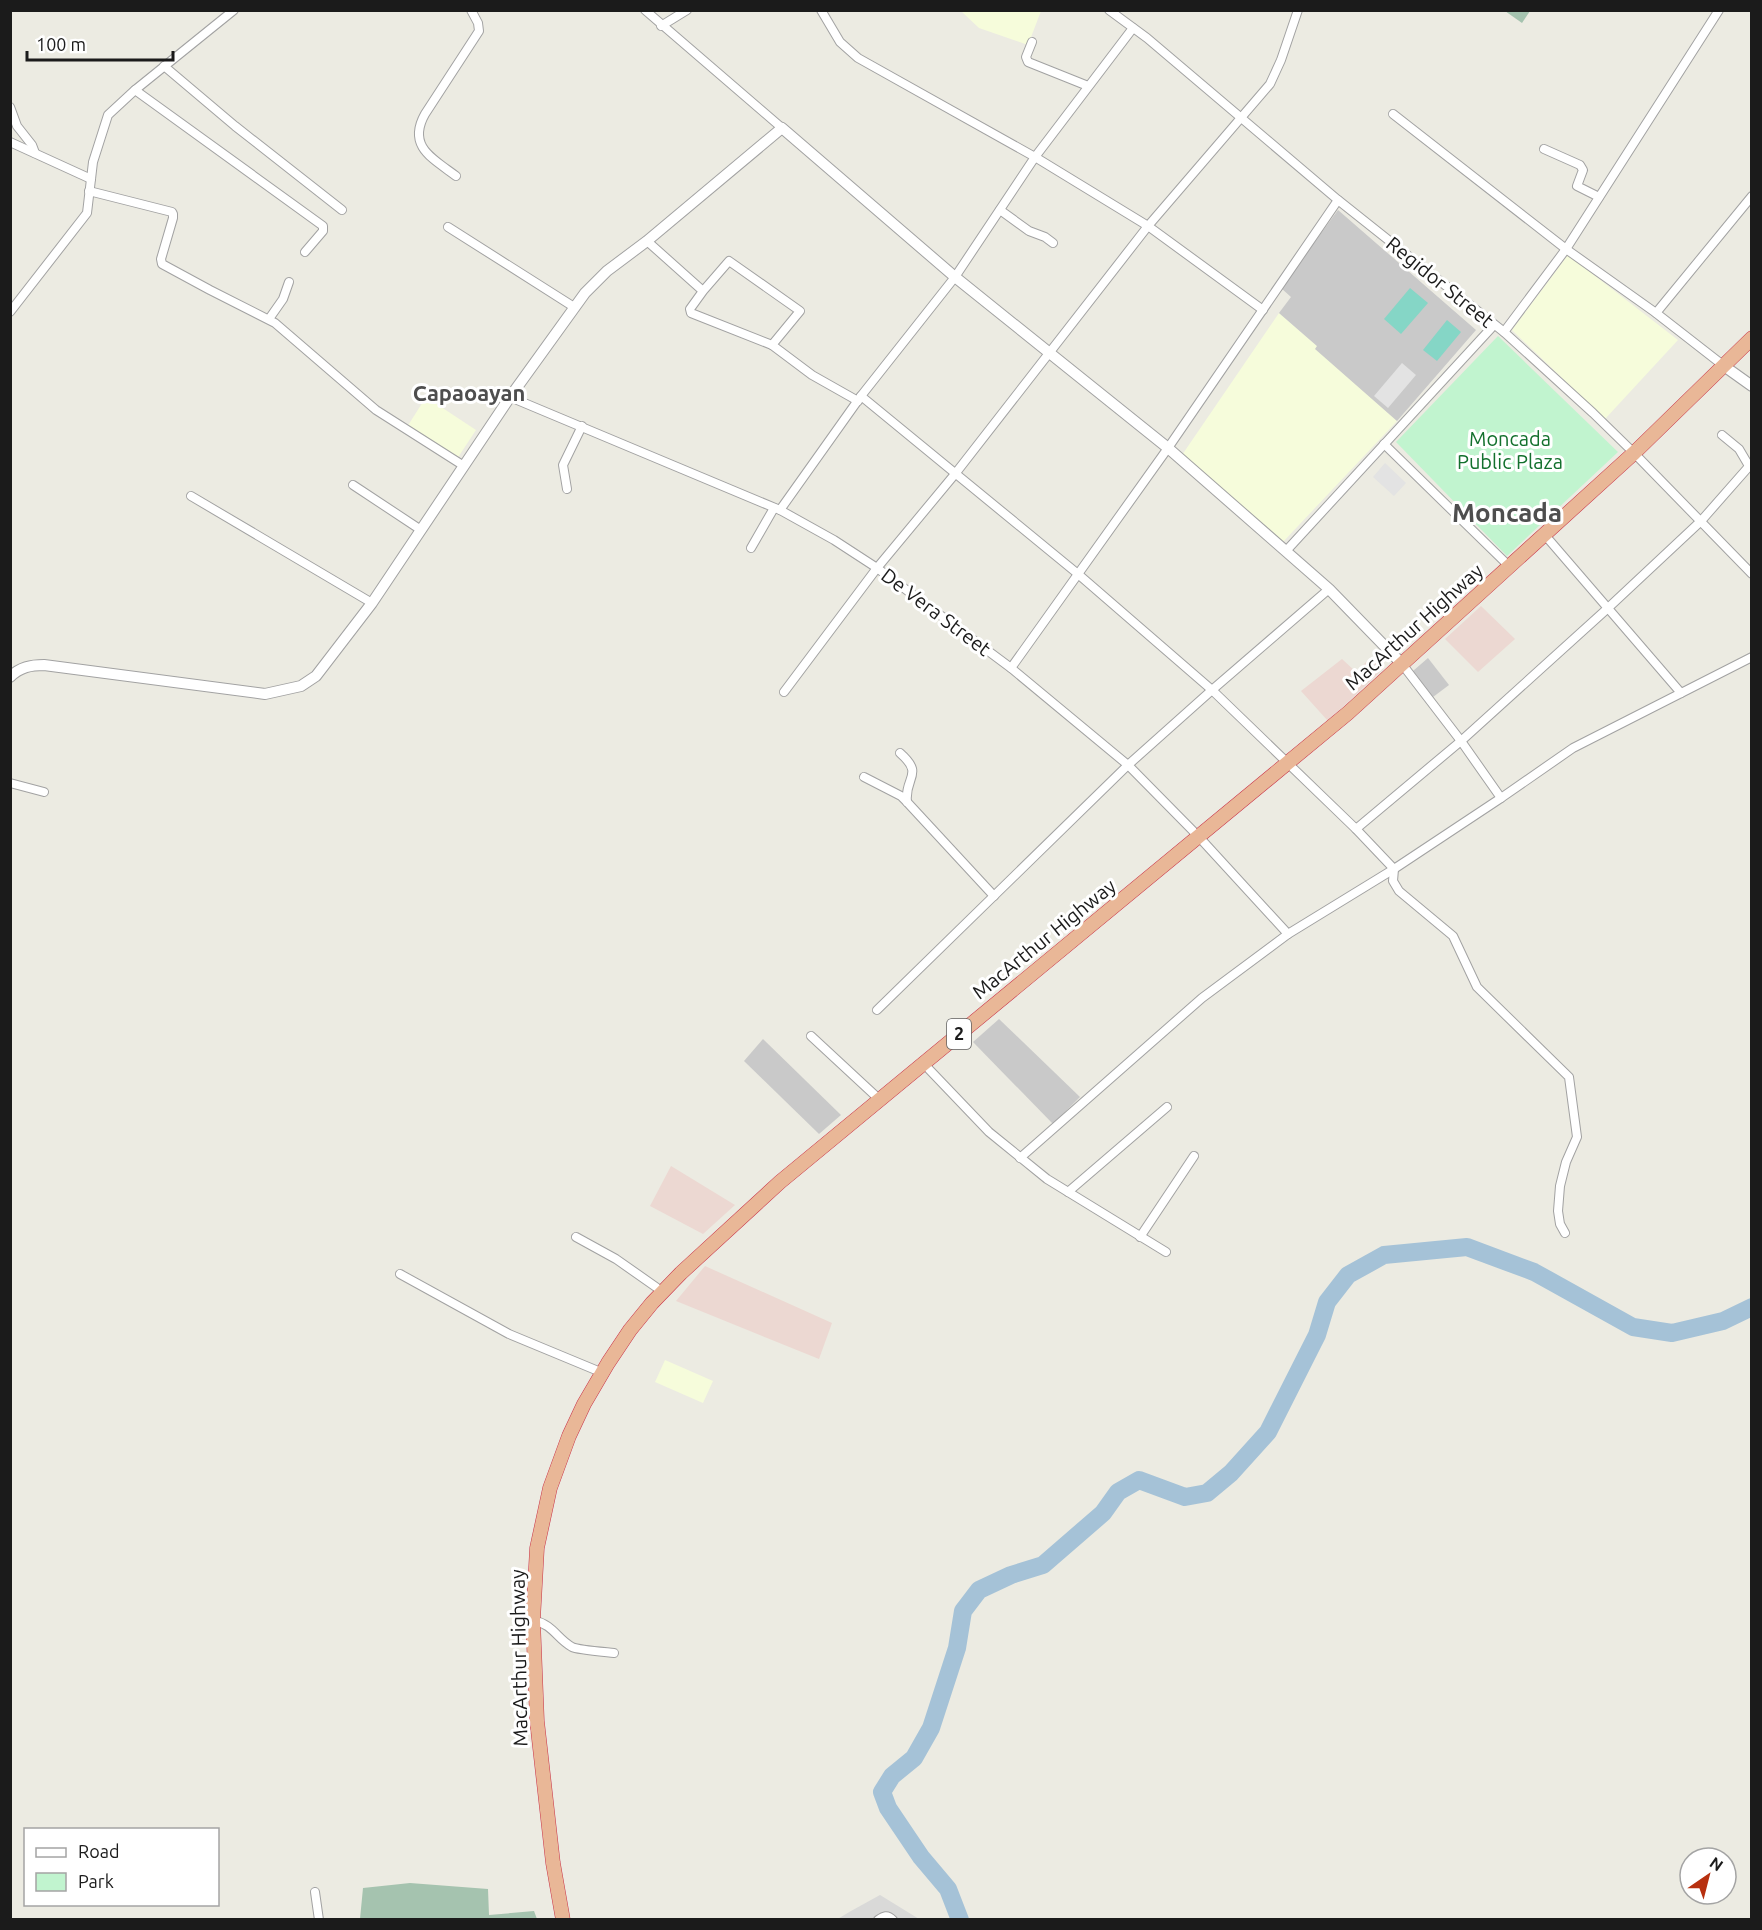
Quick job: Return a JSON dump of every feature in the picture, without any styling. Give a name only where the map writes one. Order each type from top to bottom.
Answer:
[{"type":"highway","name":"MacArthur Highway","points":[[563,1920],[552,1863],[537,1721],[533,1620],[537,1548],[550,1488],[569,1436],[584,1404],[630,1330],[663,1292],[723,1233],[780,1182],[1338,722],[1634,453],[1752,338]]},
{"type":"street","points":[[10,312],[87,213],[93,162],[108,116],[135,90],[234,10]]},
{"type":"street","points":[[456,176],[427,154],[418,135],[420,123],[425,114],[479,31],[478,23],[471,10]]},
{"type":"street","points":[[645,10],[955,277],[1168,448],[1329,589],[1402,664],[1501,798]]},
{"type":"street","points":[[661,26],[687,10]]},
{"type":"street","points":[[820,10],[840,42],[858,58],[1035,157],[1148,226],[1263,310]]},
{"type":"street","name":"Regidor Street","points":[[1109,10],[1338,200],[1504,332],[1634,453],[1752,574]]},
{"type":"street","points":[[784,692],[877,568],[955,474],[1148,226],[1273,78],[1299,10]]},
{"type":"street","points":[[1504,332],[1566,249],[1719,10]]},
{"type":"street","points":[[751,548],[859,398],[955,277],[1035,157],[1133,28]]},
{"type":"street","points":[[1032,42],[1026,57],[1028,62],[1088,86]]},
{"type":"street","points":[[164,66],[235,126],[342,210]]},
{"type":"street","points":[[135,90],[323,226],[323,231],[305,252]]},
{"type":"street","points":[[10,107],[17,126],[27,138],[34,153]]},
{"type":"street","points":[[1393,114],[1566,249],[1752,386]]},
{"type":"street","points":[[10,677],[23,668],[44,665],[265,694],[301,686],[312,680],[372,603],[510,397],[585,293],[607,271],[782,128]]},
{"type":"street","points":[[10,142],[91,179]]},
{"type":"street","points":[[1544,149],[1580,165],[1583,170],[1577,186],[1599,197]]},
{"type":"street","points":[[89,191],[172,212],[173,218],[160,259],[162,264],[269,318],[376,410],[464,466]]},
{"type":"street","points":[[1656,314],[1752,196]]},
{"type":"street","points":[[1011,668],[1168,448],[1338,200]]},
{"type":"street","points":[[1000,210],[1029,231],[1053,243]]},
{"type":"street","points":[[448,227],[574,307]]},
{"type":"street","points":[[647,240],[704,291]]},
{"type":"street","points":[[772,345],[800,311],[729,261],[690,309],[690,313],[772,345],[812,375],[859,398],[1078,574],[1212,690],[1356,829],[1394,869],[1394,881],[1399,891],[1453,936],[1477,987],[1569,1077],[1576,1137],[1560,1186],[1558,1211],[1560,1224],[1565,1233]]},
{"type":"street","points":[[269,318],[283,299],[289,282]]},
{"type":"street","points":[[1286,551],[1494,325]]},
{"type":"street","name":"De Vera Street","points":[[510,397],[777,509],[834,540],[877,568],[1011,668],[1128,765],[1199,837],[1288,934]]},
{"type":"street","points":[[567,489],[563,465],[582,426]]},
{"type":"street","points":[[1356,829],[1461,741],[1701,521],[1750,465],[1735,445],[1722,435]]},
{"type":"street","points":[[1384,444],[1510,567]]},
{"type":"street","points":[[352,485],[421,530]]},
{"type":"street","points":[[191,496],[372,603]]},
{"type":"street","points":[[1544,534],[1681,693]]},
{"type":"street","points":[[877,1010],[1128,765],[1329,589]]},
{"type":"street","points":[[1020,1158],[1202,998],[1288,934],[1394,869],[1573,748],[1752,657]]},
{"type":"street","points":[[900,753],[909,761],[913,774],[906,794],[907,801]]},
{"type":"street","points":[[864,777],[907,801],[994,896]]},
{"type":"street","points":[[10,783],[44,792]]},
{"type":"street","points":[[811,1036],[880,1100]]},
{"type":"street","points":[[923,1063],[989,1132],[1020,1158],[1047,1179],[1166,1252]]},
{"type":"street","points":[[1068,1192],[1167,1107]]},
{"type":"street","points":[[1140,1236],[1194,1156]]},
{"type":"street","points":[[576,1237],[616,1259],[663,1292]]},
{"type":"street","points":[[400,1274],[509,1334],[603,1373]]},
{"type":"street","points":[[533,1620],[550,1627],[564,1642],[576,1649],[614,1653]]},
{"type":"street","points":[[315,1892],[318,1920]]},
{"type":"street","points":[[878,1920],[885,1916],[893,1920]]},
{"type":"shaded area","points":[[961,11],[1041,11],[1028,45],[979,28]]},
{"type":"shaded area","points":[[1505,11],[1530,11],[1522,23]]},
{"type":"shaded area","points":[[1338,210],[1476,330],[1397,421],[1315,349],[1317,346],[1279,313],[1291,297],[1281,288]]},
{"type":"shaded area","points":[[1568,255],[1678,340],[1605,419],[1512,330]]},
{"type":"shaded area","points":[[1410,288],[1428,303],[1401,334],[1384,319]]},
{"type":"shaded area","points":[[1279,313],[1397,421],[1282,543],[1182,455]]},
{"type":"shaded area","points":[[1447,320],[1461,332],[1437,361],[1423,350]]},
{"type":"shaded area","points":[[1402,363],[1416,375],[1388,408],[1374,396]]},
{"type":"shaded area","points":[[426,397],[476,430],[457,459],[407,427]]},
{"type":"shaded area","points":[[1385,463],[1406,483],[1394,496],[1373,477]]},
{"type":"shaded area","points":[[1481,606],[1515,639],[1478,672],[1445,639]]},
{"type":"shaded area","points":[[1371,657],[1383,669],[1328,721],[1301,691],[1342,659],[1356,672]]},
{"type":"shaded area","points":[[1428,658],[1449,685],[1433,697],[1413,671]]},
{"type":"shaded area","points":[[1370,660],[1376,666],[1363,680],[1356,674]]},
{"type":"shaded area","points":[[999,1019],[1080,1097],[1053,1124],[973,1042]]},
{"type":"shaded area","points":[[763,1039],[841,1115],[819,1134],[744,1061]]},
{"type":"shaded area","points":[[671,1166],[735,1205],[703,1234],[650,1206]]},
{"type":"shaded area","points":[[705,1266],[832,1323],[819,1359],[676,1301]]},
{"type":"shaded area","points":[[665,1360],[713,1381],[703,1403],[655,1382]]},
{"type":"shaded area","points":[[410,1883],[488,1889],[489,1915],[534,1911],[537,1919],[360,1919],[363,1888]]},
{"type":"shaded area","points":[[880,1895],[919,1919],[836,1920],[851,1911]]},
{"type":"green space","name":"Moncada Public Plaza","points":[[1498,336],[1618,452],[1507,556],[1396,442]]},
{"type":"waterway","points":[[960,1920],[948,1889],[921,1857],[888,1808],[882,1792],[892,1776],[914,1758],[931,1728],[957,1648],[963,1611],[979,1590],[1011,1575],[1043,1565],[1103,1513],[1118,1492],[1139,1480],[1185,1497],[1207,1493],[1231,1473],[1268,1432],[1317,1335],[1327,1302],[1348,1275],[1384,1255],[1467,1247],[1534,1272],[1633,1327],[1672,1333],[1723,1321],[1752,1307]]},
{"type":"district","name":"Capaoayan","points":[[469,393]]},
{"type":"district","name":"Moncada","points":[[1507,513]]}]
